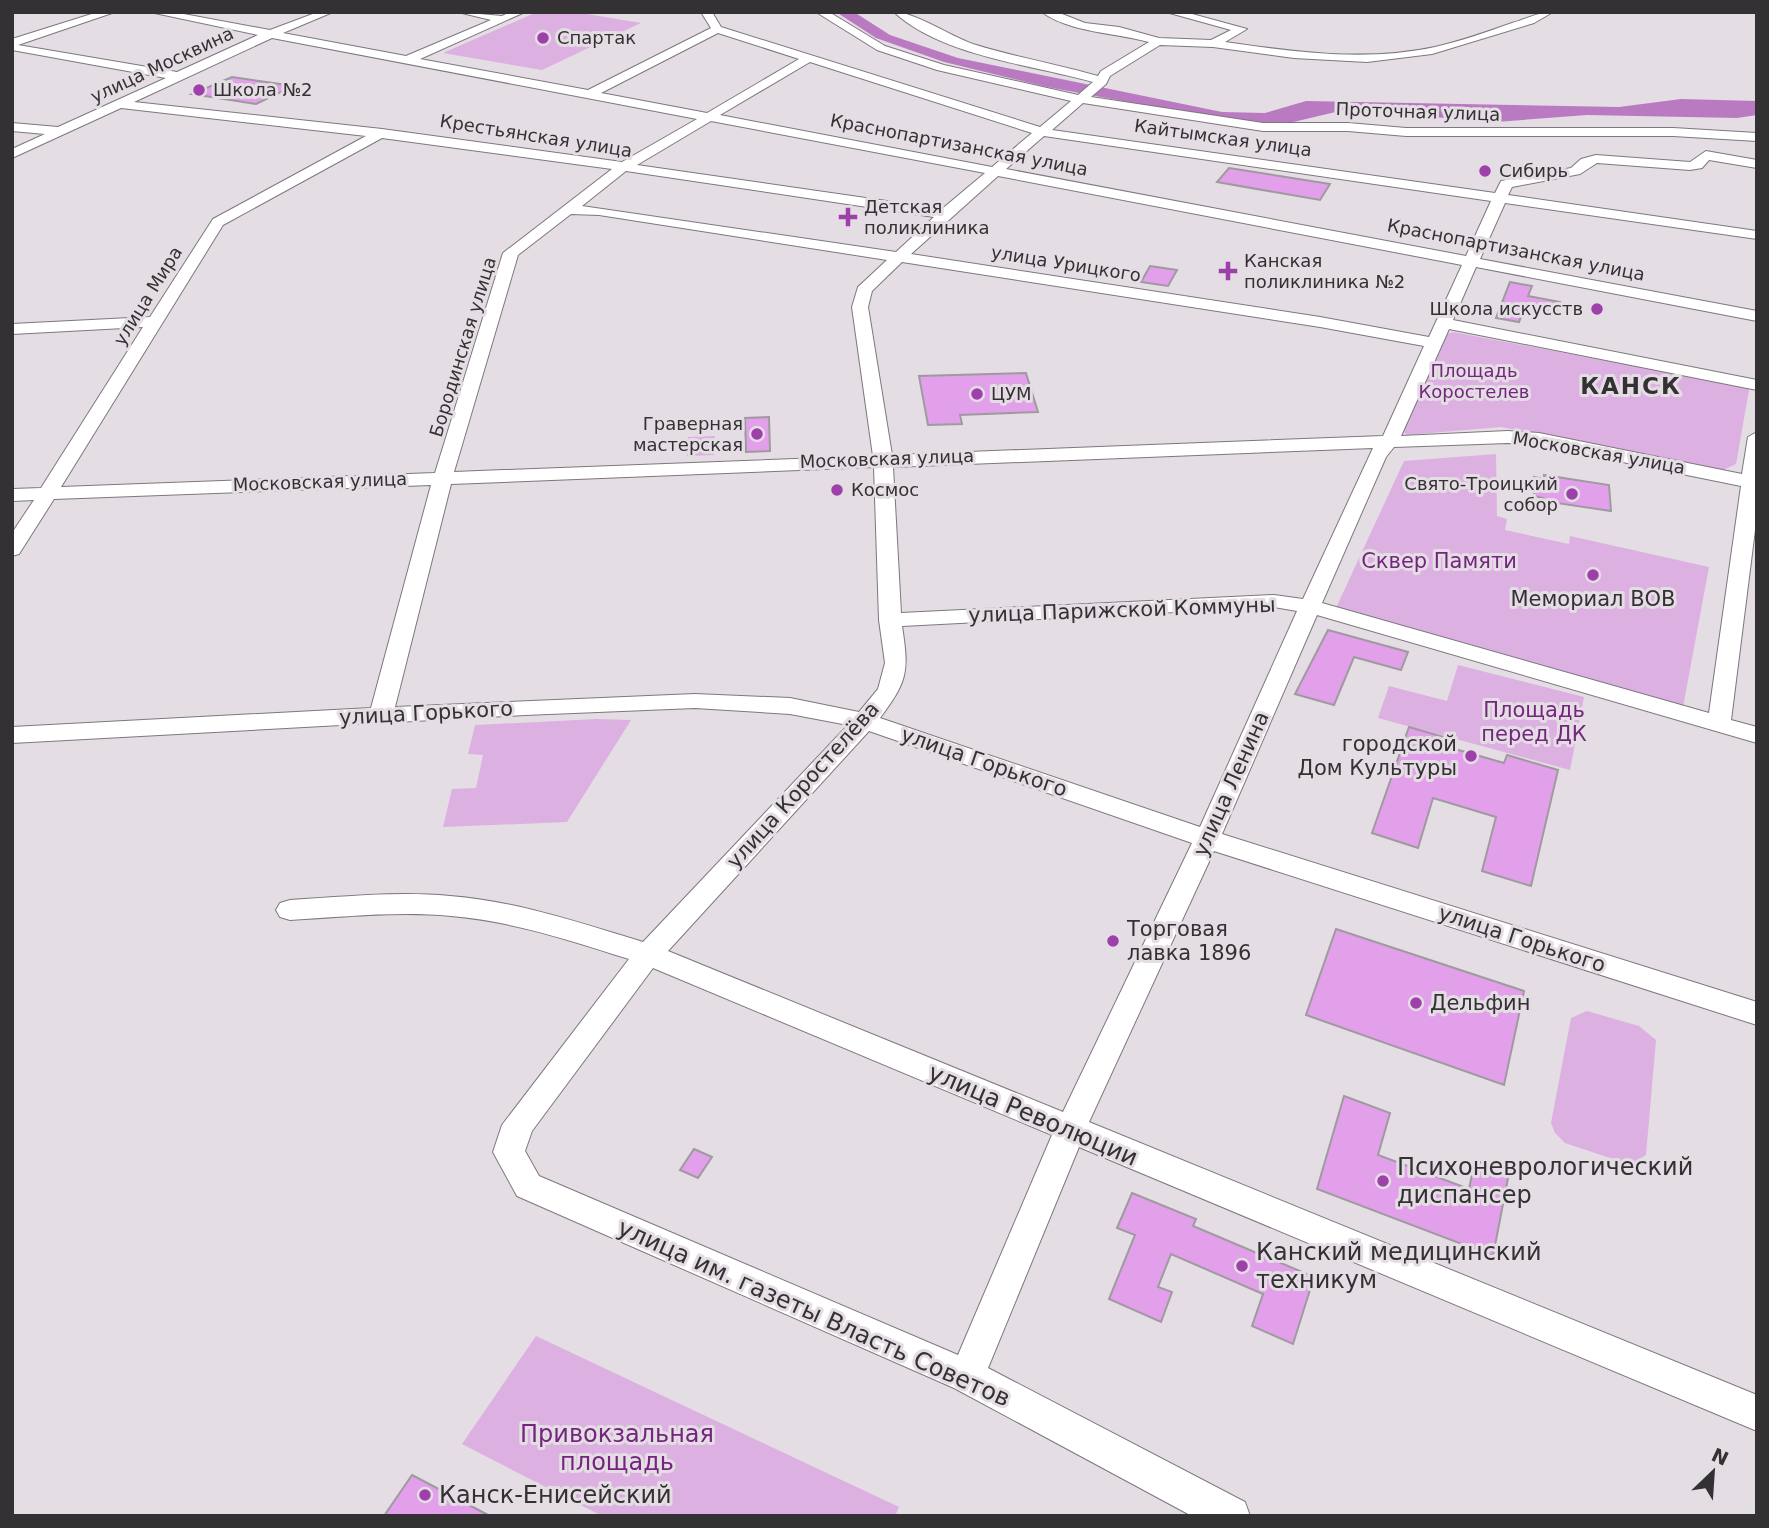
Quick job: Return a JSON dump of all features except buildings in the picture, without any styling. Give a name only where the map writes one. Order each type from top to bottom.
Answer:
[{"type":"street","points":[[12,45],[110,12]]},
{"type":"street","name":"Краснопартизанская улица","points":[[155,12],[1757,316]]},
{"type":"street","name":"улица Москвина","points":[[12,154],[270,34],[328,12]]},
{"type":"street","points":[[463,12],[502,19]]},
{"type":"street","points":[[409,59],[520,12]]},
{"type":"street","points":[[588,94],[717,29],[706,12]]},
{"type":"street","name":"Проточная улица","points":[[821,12],[881,48],[941,68],[1081,99],[1263,127],[1348,127],[1406,132],[1673,132],[1757,137]]},
{"type":"street","points":[[899,12],[921,28],[972,46],[1102,81]]},
{"type":"street","points":[[1047,12],[1083,26],[1119,30],[1158,41],[1367,60],[1432,51],[1468,42],[1530,22],[1548,12]]},
{"type":"street","points":[[1171,12],[1241,29],[1213,44]]},
{"type":"street","name":"Кайтымская улица","points":[[717,29],[1041,132],[1757,235]]},
{"type":"street","name":"улица Коростелёва","points":[[518,1125],[649,954],[865,721],[889,690],[897,663],[890,620],[883,459],[860,300],[870,283],[945,214],[1102,81],[1105,74],[1158,41]]},
{"type":"street","points":[[12,45],[177,76]]},
{"type":"street","name":"Бородинская улица","points":[[381,715],[443,477],[511,253],[622,168],[809,58]]},
{"type":"street","name":"Крестьянская улица","points":[[121,104],[209,112],[287,125],[382,133],[945,214]]},
{"type":"street","points":[[12,127],[44,132],[61,131]]},
{"type":"street","name":"улица Мира","points":[[12,550],[218,222],[382,133]]},
{"type":"street","points":[[1501,197],[1506,184],[1575,171],[1586,162],[1596,159],[1690,166],[1698,165],[1706,155],[1757,164]]},
{"type":"street","name":"улица Ленина","points":[[967,1376],[1070,1130],[1207,839],[1377,455],[1390,440],[1501,197]]},
{"type":"street","name":"улица Урицкого","points":[[566,209],[599,211],[1435,343]]},
{"type":"street","points":[[12,329],[155,322]]},
{"type":"street","points":[[1443,323],[1757,384]]},
{"type":"street","name":"Московская улица","points":[[12,495],[883,459],[1508,437],[1539,439],[1754,482]]},
{"type":"street","points":[[1719,724],[1754,482],[1757,437]]},
{"type":"street","name":"улица Парижской Коммуны","points":[[890,620],[1275,601],[1310,606],[1757,735]]},
{"type":"street","name":"улица Горького","points":[[12,735],[695,701],[790,706],[865,721],[1207,839],[1757,1014]]},
{"type":"street","name":"улица Революции","points":[[290,910],[424,904],[478,910],[552,925],[649,954],[1757,1413]]},
{"type":"street","name":"улица им. газеты Власть Советов","points":[[518,1125],[509,1152],[528,1186],[967,1376],[1231,1516]]},
{"type":"green space","name":"Спартак","points":[[537,12],[575,12],[641,23],[542,70],[443,53]]},
{"type":"green space","name":"Площадь Коростелев","points":[[1453,332],[1746,387],[1749,390],[1736,464],[1723,470],[1708,469],[1501,427],[1407,435],[1400,429],[1447,334]]},
{"type":"green space","points":[[715,436],[714,455],[687,456],[688,437]]},
{"type":"green space","name":"Сквер Памяти","points":[[1496,454],[1497,516],[1507,519],[1505,530],[1569,544],[1570,536],[1709,567],[1683,707],[1336,608],[1404,461]]},
{"type":"green space","name":"Площадь перед ДК","points":[[1458,665],[1584,697],[1570,770],[1378,718],[1389,686],[1447,701]]},
{"type":"green space","points":[[631,720],[567,822],[443,827],[452,789],[476,788],[483,755],[468,754],[475,725]]},
{"type":"green space","points":[[1587,1011],[1639,1026],[1656,1040],[1646,1155],[1636,1161],[1625,1163],[1565,1143],[1555,1133],[1551,1123],[1571,1018]]},
{"type":"green space","name":"Привокзальная площадь","points":[[536,1336],[899,1507],[895,1516],[602,1516],[462,1444]]},
{"type":"shaded area","points":[[836,12],[854,12],[890,35],[958,58],[1222,112],[1265,113],[1306,101],[1619,107],[1681,99],[1757,101],[1757,115],[1737,118],[1587,115],[1496,122],[1344,110],[1285,124],[1225,120],[1047,87],[944,62],[876,38]]},
{"type":"place","name":"Спартак","points":[[543,38]]},
{"type":"place","name":"Школа №2","points":[[199,90]]},
{"type":"place","name":"Сибирь","points":[[1485,171]]},
{"type":"place","name":"Детская поликлиника","points":[[848,217]]},
{"type":"place","name":"Канская поликлиника №2","points":[[1228,271]]},
{"type":"place","name":"Школа искусств","points":[[1597,309]]},
{"type":"place","name":"ЦУМ","points":[[977,394]]},
{"type":"place","name":"Граверная мастерская","points":[[757,434]]},
{"type":"place","name":"Космос","points":[[837,490]]},
{"type":"place","name":"Свято-Троицкий собор","points":[[1572,494]]},
{"type":"place","name":"Мемориал ВОВ","points":[[1593,575]]},
{"type":"place","name":"городской Дом Культуры","points":[[1471,756]]},
{"type":"place","name":"Торговая лавка 1896","points":[[1113,941]]},
{"type":"place","name":"Дельфин","points":[[1416,1003]]},
{"type":"place","name":"Психоневрологический диспансер","points":[[1383,1181]]},
{"type":"place","name":"Канский медицинский техникум","points":[[1242,1266]]},
{"type":"place","name":"Канск-Енисейский","points":[[425,1495]]},
{"type":"district","name":"КАНСК","points":[[1631,386]]}]
